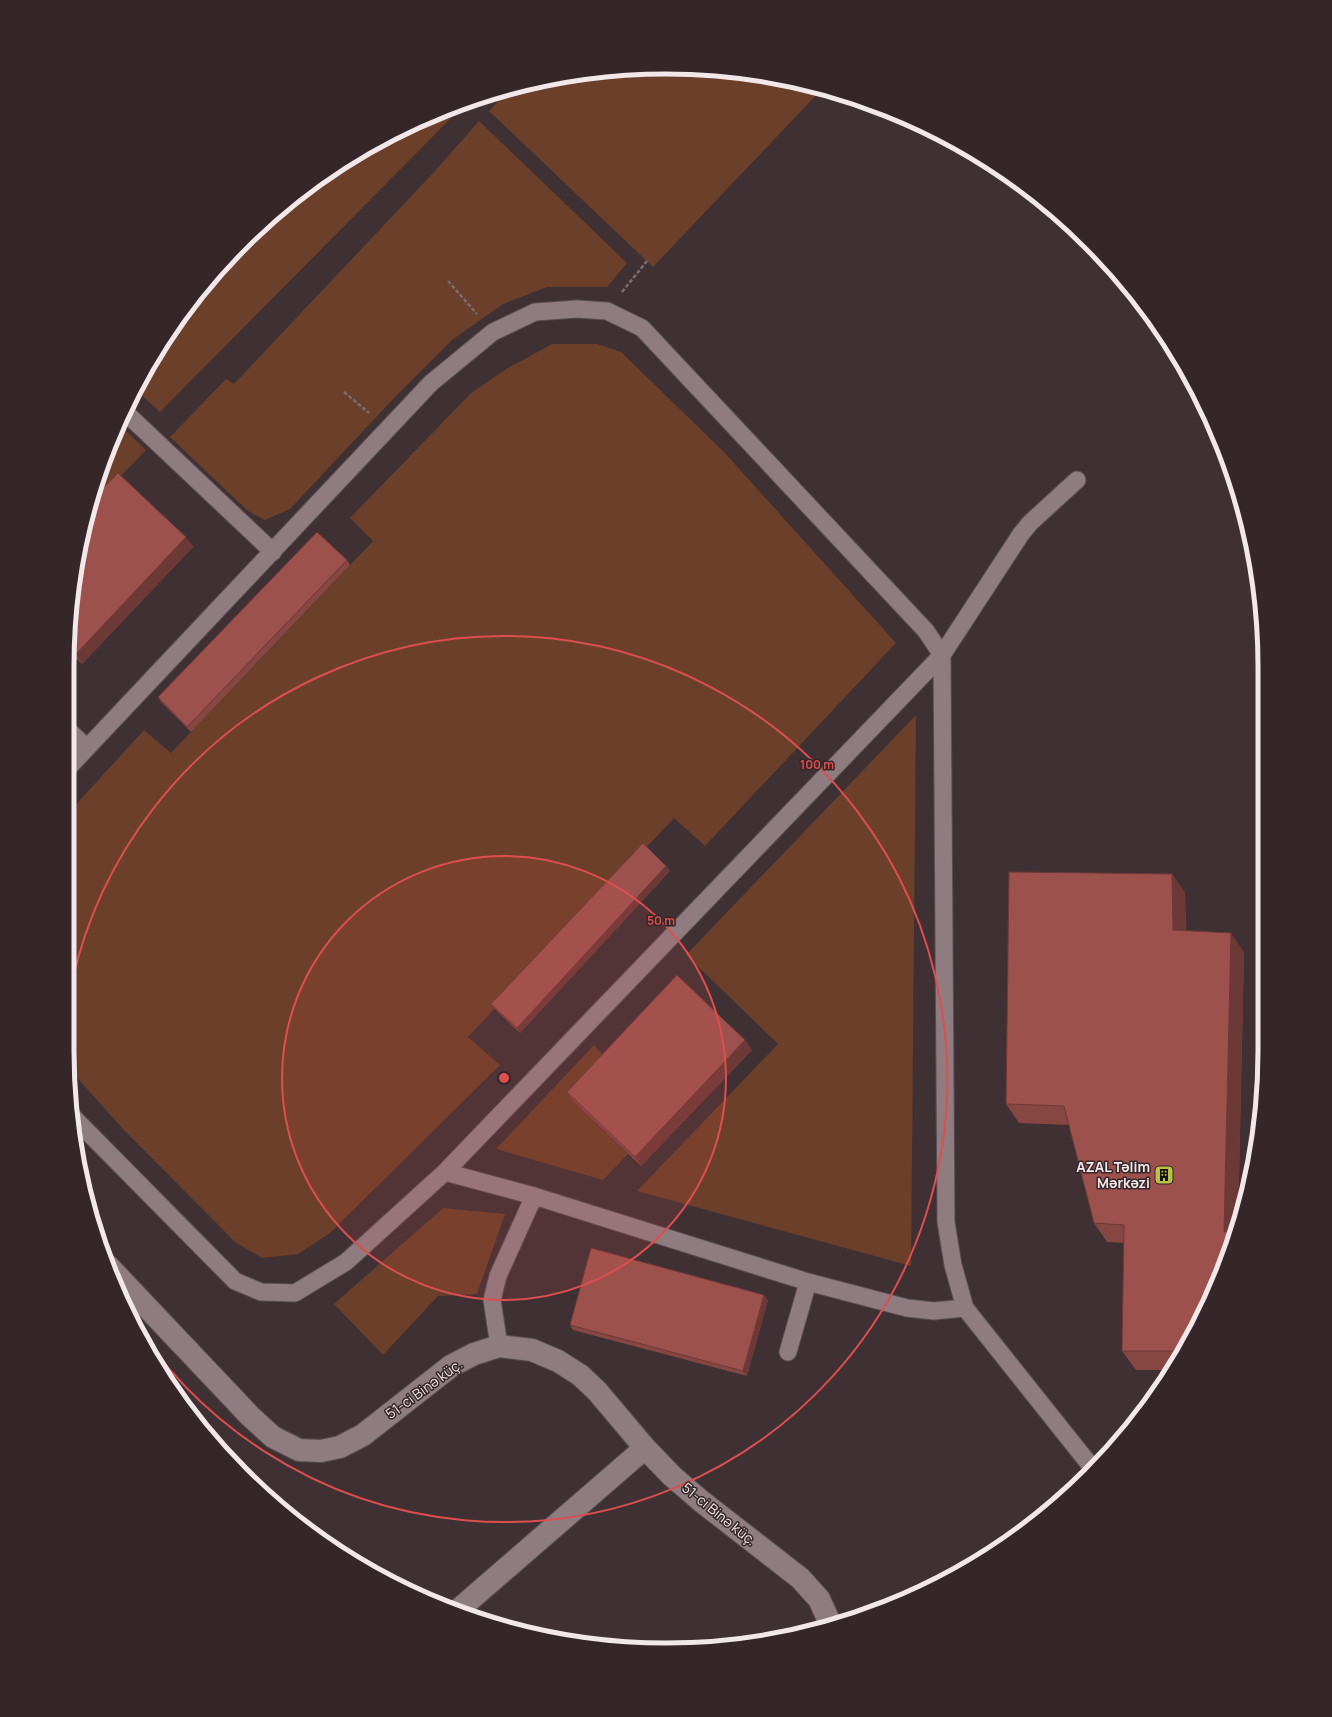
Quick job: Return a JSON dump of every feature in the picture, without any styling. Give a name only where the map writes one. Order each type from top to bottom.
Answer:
[{"type":"street","name":"51-ci Binə küç.","points":[[119,1277],[250,1416],[273,1437],[299,1450],[321,1451],[340,1447],[363,1435],[451,1366],[474,1354],[499,1346],[532,1350],[558,1361],[580,1376],[597,1391],[645,1448],[672,1476],[701,1501],[800,1578],[819,1599],[829,1620]]},
{"type":"street","points":[[462,1607],[645,1448]]},
{"type":"lane","points":[[74,762],[431,384],[493,332],[535,312],[577,309],[607,311],[642,328],[926,631],[942,655],[946,1222],[953,1265],[965,1308],[1090,1465]]},
{"type":"lane","points":[[129,416],[273,552]]},
{"type":"lane","points":[[78,1122],[235,1280],[261,1292],[295,1294],[346,1262],[445,1172],[942,655],[1020,534],[1077,480]]},
{"type":"lane","points":[[74,736],[87,748]]},
{"type":"lane","points":[[445,1172],[534,1196],[808,1282],[907,1308],[934,1311],[965,1308]]},
{"type":"lane","points":[[499,1346],[492,1300],[498,1276],[534,1196]]},
{"type":"lane","points":[[788,1352],[808,1282]]},
{"type":"path","points":[[607,311],[647,261]]},
{"type":"path","points":[[448,281],[493,332]]},
{"type":"path","points":[[344,392],[388,429]]},
{"type":"shaded area","points":[[627,75],[705,75],[781,85],[818,94],[653,267],[489,111],[502,97],[513,94],[551,85]]},
{"type":"shaded area","points":[[457,112],[160,412],[140,394],[153,370],[196,306],[247,247],[306,196],[337,174],[370,153],[404,135]]},
{"type":"shaded area","points":[[479,121],[627,263],[607,287],[547,287],[503,304],[452,340],[394,398],[290,509],[265,520],[248,511],[170,437],[226,379],[234,384],[434,172]]},
{"type":"shaded area","points":[[552,344],[597,344],[621,352],[724,452],[896,643],[705,846],[674,818],[468,1037],[500,1065],[330,1233],[298,1254],[262,1258],[235,1242],[122,1128],[75,1075],[74,807],[144,730],[171,753],[373,541],[350,518],[470,394],[506,369]]},
{"type":"shaded area","points":[[124,429],[146,450],[98,500],[105,476]]},
{"type":"shaded area","points":[[916,715],[911,1266],[637,1191],[778,1044],[686,955]]},
{"type":"shaded area","points":[[594,1045],[610,1063],[574,1102],[628,1154],[603,1180],[496,1149]]},
{"type":"shaded area","points":[[443,1208],[505,1214],[477,1294],[438,1296],[383,1355],[334,1304]]},
{"type":"building","points":[[118,473],[186,537],[76,654],[74,653],[75,627],[79,589],[85,551],[100,491]]},
{"type":"building","points":[[317,532],[347,560],[187,727],[158,697]]},
{"type":"building","points":[[643,843],[666,866],[517,1028],[491,1004]]},
{"type":"building","name":"AZAL Təlim Mərkəzi","points":[[1009,872],[1172,874],[1173,930],[1231,933],[1224,1232],[1230,1231],[1213,1278],[1197,1313],[1176,1351],[1122,1351],[1124,1225],[1094,1223],[1064,1106],[1006,1104]]},
{"type":"building","points":[[677,975],[745,1040],[635,1157],[567,1092]]},
{"type":"building","points":[[591,1248],[764,1295],[743,1371],[570,1325]]},
{"type":"place","name":"AZAL Təlim Mərkəzi","points":[[1164,1175]]}]
